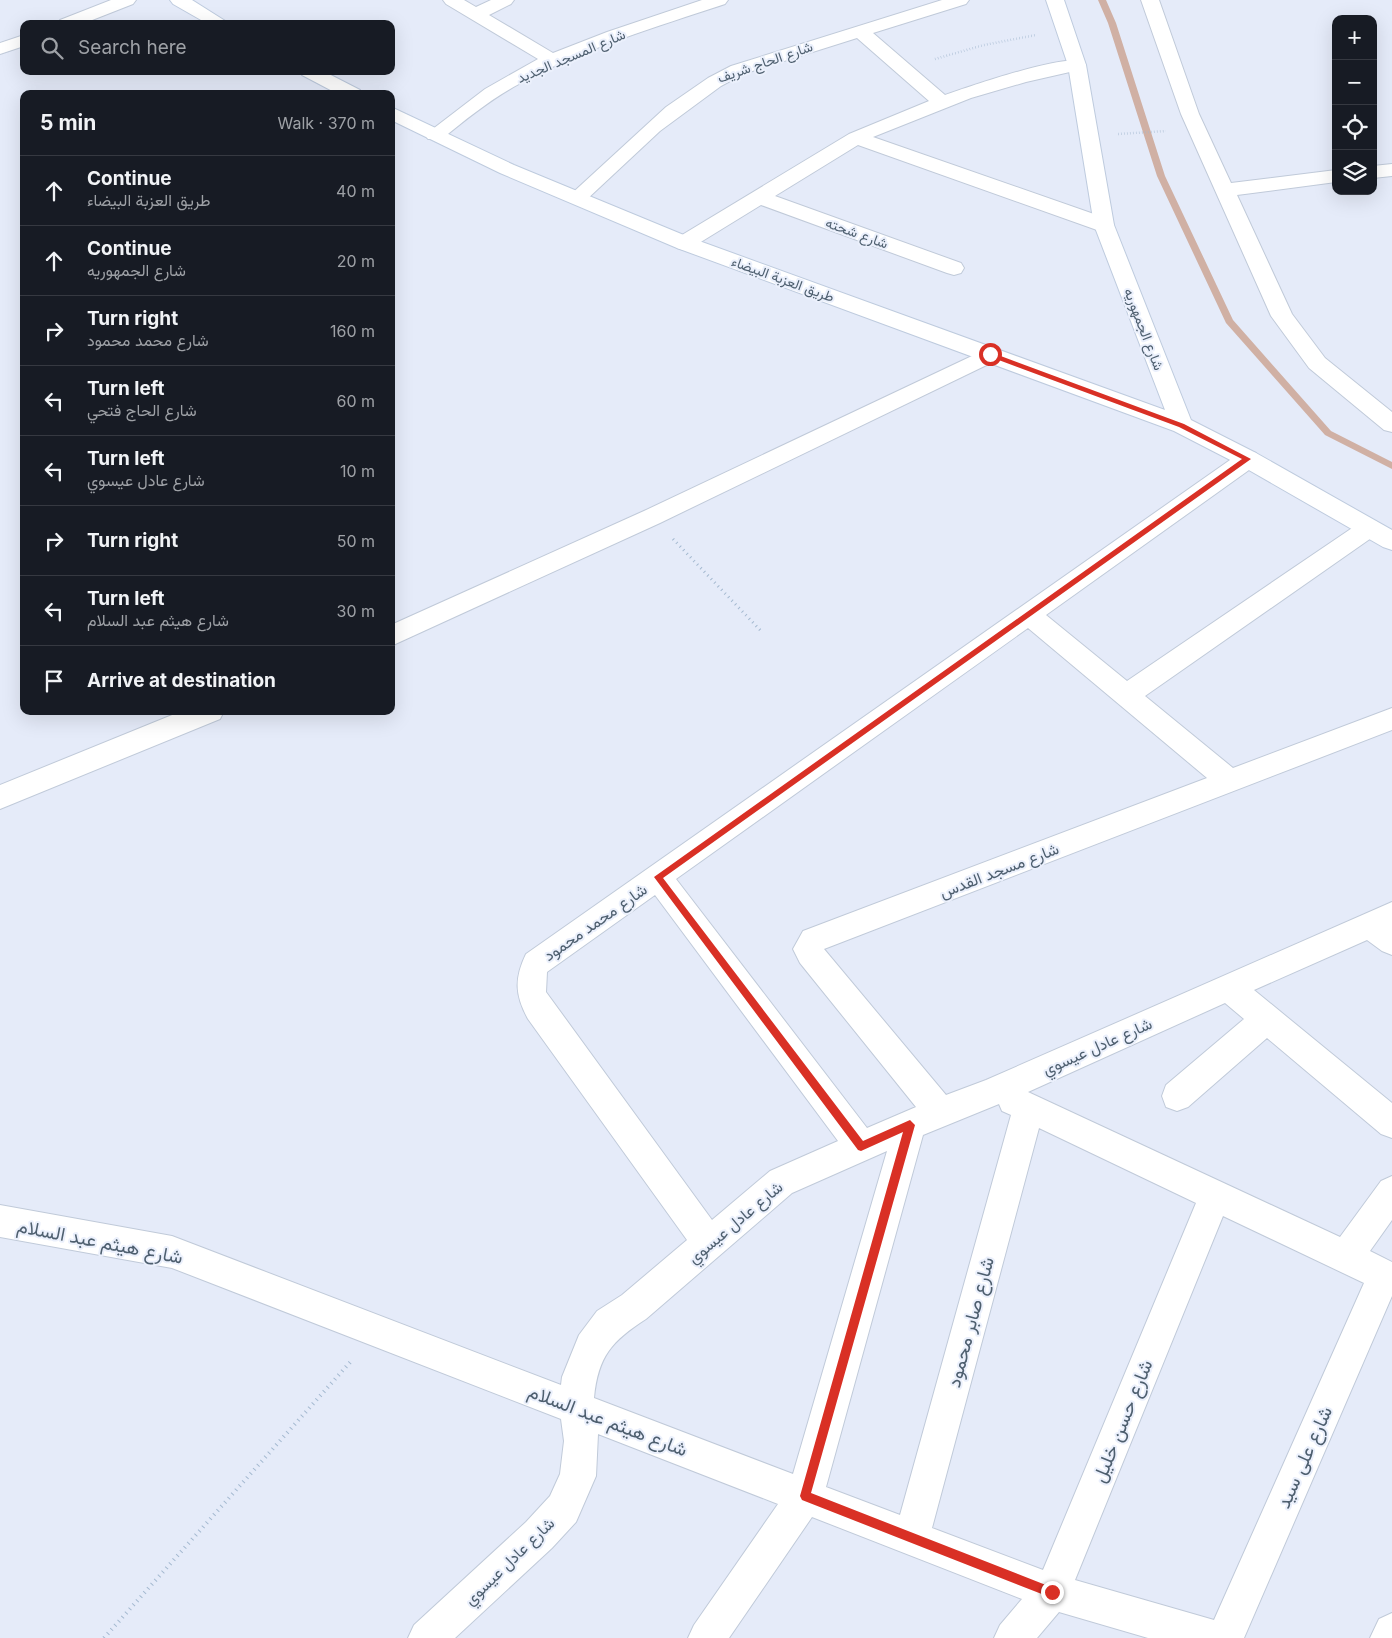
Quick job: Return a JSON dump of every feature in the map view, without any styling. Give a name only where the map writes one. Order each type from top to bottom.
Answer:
[{"type":"street","points":[[76,20],[127,0]]},
{"type":"street","points":[[179,0],[214,20]]},
{"type":"street","points":[[452,0],[552,60]]},
{"type":"street","points":[[476,14],[505,0]]},
{"type":"street","name":"شارع المسجد الجديد","points":[[435,135],[480,100],[513,79],[552,60],[718,0]]},
{"type":"street","name":"شارع الحاج شريف","points":[[578,198],[674,108],[713,80],[737,70],[960,0]]},
{"type":"street","name":"شارع الجمهوريه","points":[[1055,0],[1077,65],[1104,224],[1182,425]]},
{"type":"street","points":[[1150,0],[1190,114],[1282,316],[1317,363],[1392,424]]},
{"type":"street","points":[[860,31],[943,103]]},
{"type":"street","points":[[0,49],[20,42]]},
{"type":"street","points":[[684,242],[856,138],[943,103],[1035,74],[1077,65]]},
{"type":"street","points":[[316,75],[345,90]]},
{"type":"street","name":"طريق العزبة البيضاء","points":[[395,115],[507,169],[684,242],[1182,425]]},
{"type":"street","points":[[856,138],[1104,224]]},
{"type":"street","points":[[1377,172],[1392,170]]},
{"type":"street","points":[[1224,190],[1332,176]]},
{"type":"street","name":"شارع شحته","points":[[759,197],[954,268]]},
{"type":"street","points":[[395,634],[652,516],[990,354]]},
{"type":"street","points":[[1182,425],[1248,459],[1392,541]]},
{"type":"street","name":"شارع محمد محمود","points":[[709,1243],[539,1009],[533,999],[530,987],[531,975],[536,964],[1248,459]]},
{"type":"street","points":[[1126,695],[1369,528]]},
{"type":"street","points":[[1028,614],[1231,782]]},
{"type":"street","points":[[0,797],[201,715]]},
{"type":"street","name":"شارع مسجد القدس","points":[[940,1112],[810,954],[809,944],[813,940],[1392,719]]},
{"type":"street","points":[[658,877],[861,1146]]},
{"type":"street","name":"شارع عادل عيسوي","points":[[427,1638],[539,1535],[563,1509],[578,1476],[582,1442],[576,1408],[579,1377],[591,1347],[609,1324],[634,1307],[781,1182],[940,1112],[993,1092],[1229,988],[1385,927]]},
{"type":"street","points":[[1229,988],[1392,1123]]},
{"type":"street","points":[[1176,1096],[1267,1019]]},
{"type":"street","points":[[993,1092],[1029,1107],[1388,1277]]},
{"type":"street","name":"شارع صابر محمود","points":[[912,1536],[1029,1107]]},
{"type":"street","points":[[707,1638],[805,1496],[910,1125]]},
{"type":"street","points":[[1346,1257],[1392,1192]]},
{"type":"street","name":"شارع حسن خليل","points":[[1013,1638],[1052,1592],[1216,1195]]},
{"type":"street","name":"شارع هيثم عبد السلام","points":[[0,1221],[172,1252],[912,1536],[1052,1592],[1213,1638]]},
{"type":"street","name":"شارع على سيد","points":[[1225,1638],[1388,1277]]},
{"type":"street","points":[[1388,1638],[1392,1632]]},
{"type":"path","points":[[901,68],[984,46],[1066,28]]},
{"type":"path","points":[[1135,133],[1172,130]]},
{"type":"path","points":[[652,516],[762,632]]},
{"type":"path","points":[[104,1638],[377,1332]]},
{"type":"waterway","points":[[1102,0],[1112,23],[1161,176],[1229,321],[1328,433],[1392,466]]},
{"type":"route","points":[[990,354],[1182,425],[1248,459],[658,877],[861,1146],[910,1125],[805,1496],[1052,1592]]}]
